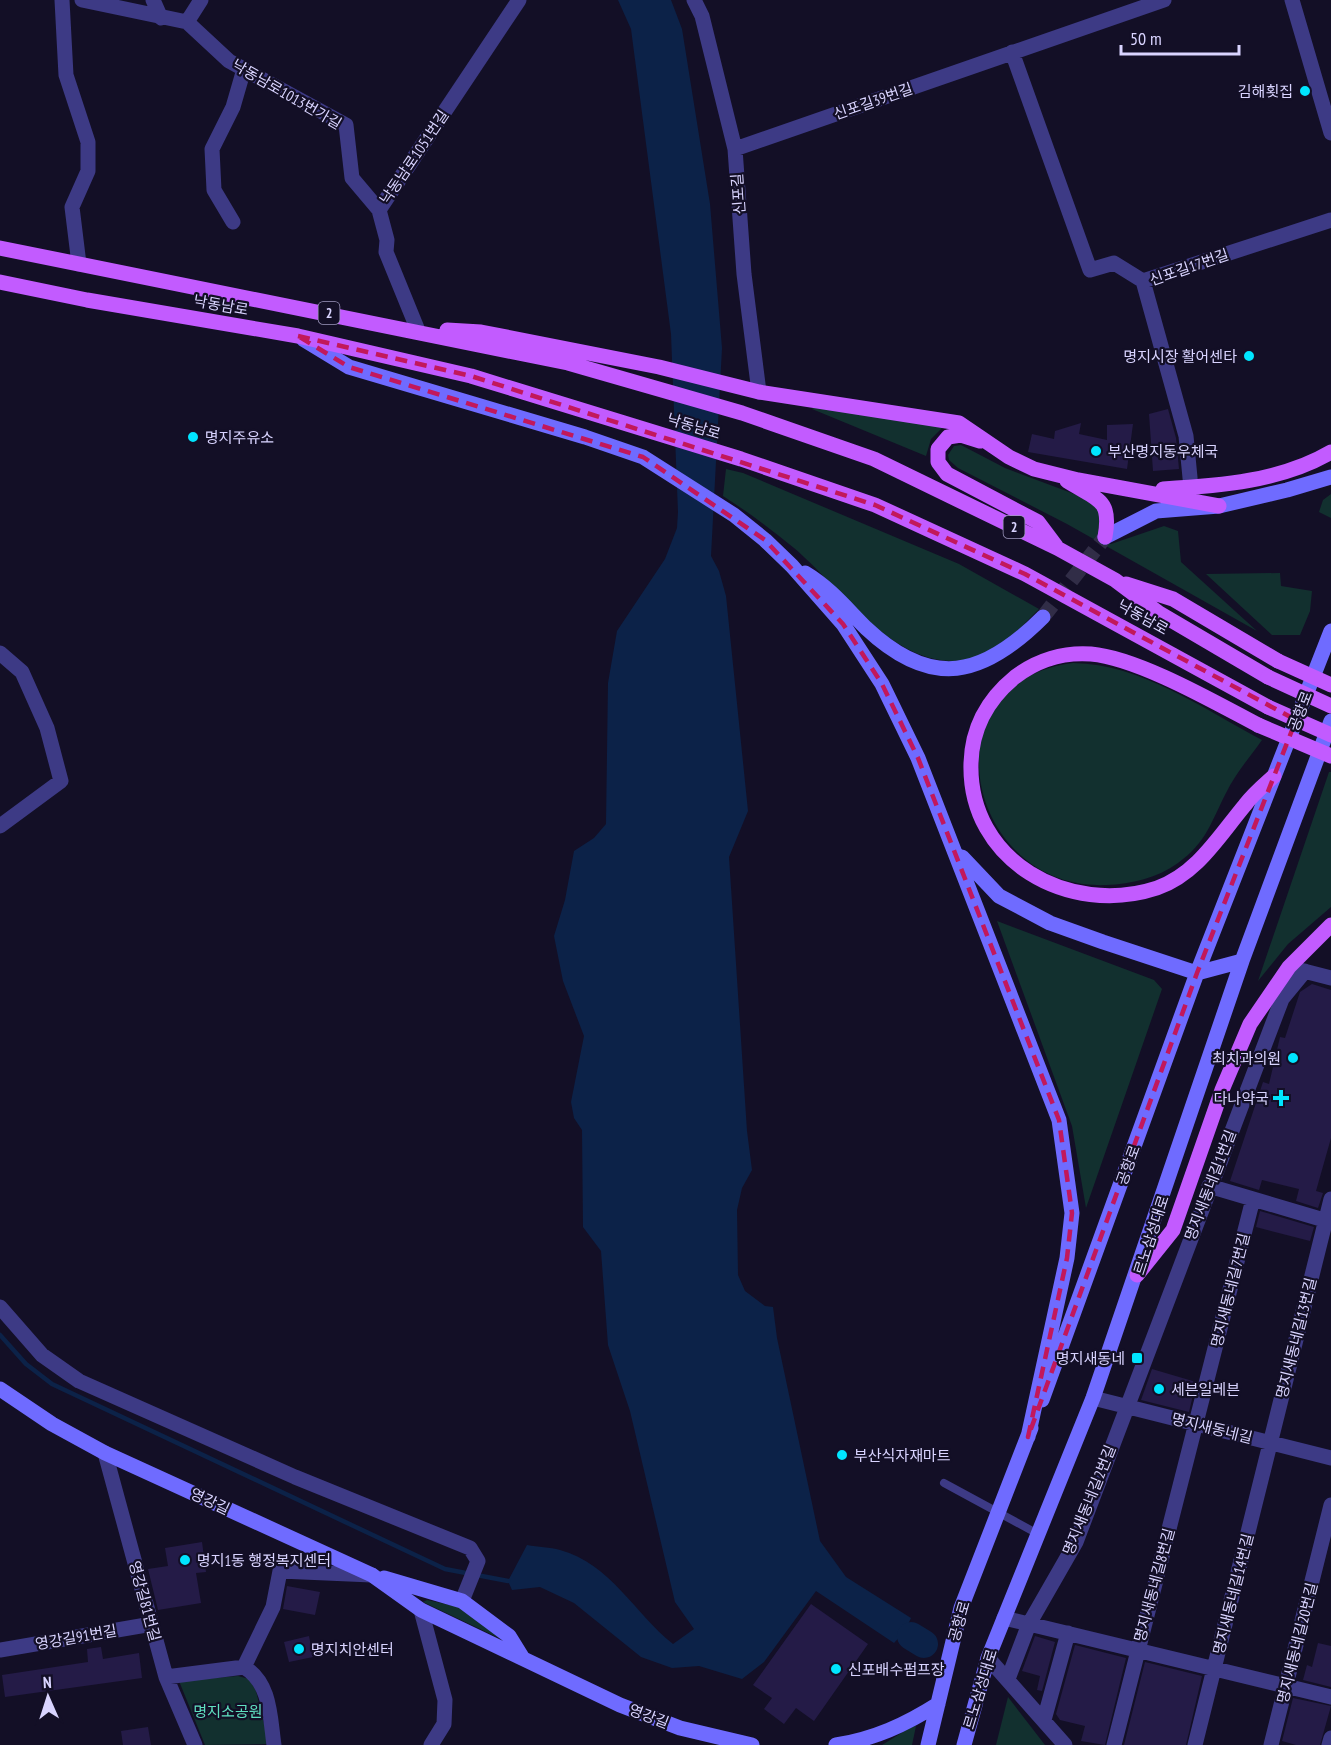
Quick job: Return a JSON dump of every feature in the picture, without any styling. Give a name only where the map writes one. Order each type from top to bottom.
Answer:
[{"type":"main road","name":"낙동남로","points":[[0,249],[396,326],[576,365],[742,413],[874,459],[1057,548],[1115,580],[1158,613],[1268,677],[1331,706]]},
{"type":"main road","name":"낙동남로","points":[[0,282],[298,336],[471,376],[741,459],[875,505],[1025,574],[1268,707],[1331,735]]},
{"type":"main road","points":[[396,326],[481,332],[659,367],[759,392],[959,423],[1022,464],[1056,475],[1219,506]]},
{"type":"main road","points":[[298,336],[349,367],[585,437],[643,457],[734,515],[792,566],[843,624],[882,684],[918,758],[956,850],[1059,1120],[1066,1156],[1072,1214],[1067,1258],[1028,1437]]},
{"type":"main road","points":[[992,444],[961,435],[948,437],[938,449],[938,462],[947,474],[1038,522],[1057,548]]},
{"type":"main road","points":[[1138,490],[1191,488],[1276,474],[1309,463],[1331,452]]},
{"type":"main road","points":[[1056,475],[1105,506],[1108,514],[1106,537],[1156,511],[1219,506],[1331,477]]},
{"type":"main road","points":[[1287,490],[1331,485]]},
{"type":"main road","points":[[792,566],[824,584],[865,626],[898,654],[926,667],[969,667],[995,656],[1019,641],[1043,617]]},
{"type":"main road","points":[[1115,580],[1173,599],[1278,661],[1331,685]]},
{"type":"main road","name":"공항로","points":[[938,1704],[961,1608],[1063,1349],[1197,973],[1331,631]]},
{"type":"main road","points":[[1274,776],[1246,802],[1208,852],[1186,872],[1158,888],[1128,895],[1097,896],[1068,891],[1044,883],[1014,862],[996,843],[984,824],[974,802],[970,780],[971,752],[977,727],[989,704],[1004,686],[1023,671],[1064,655],[1092,654],[1114,659],[1166,680],[1258,725],[1331,756]]},
{"type":"main road","name":"르노삼성대로","points":[[964,1745],[988,1658],[1094,1398],[1242,961],[1331,722]]},
{"type":"main road","points":[[956,850],[999,896],[1050,923],[1197,973],[1242,961]]},
{"type":"main road","points":[[1137,1275],[1173,1230],[1236,1053],[1250,1024],[1289,967],[1330,928]]},
{"type":"main road","name":"영강길","points":[[0,1389],[52,1424],[105,1453],[372,1575],[420,1610],[658,1719],[711,1737],[752,1745]]},
{"type":"main road","points":[[372,1575],[462,1601],[509,1636],[522,1657]]},
{"type":"main road","points":[[836,1745],[860,1743],[908,1722],[938,1704]]},
{"type":"main road","points":[[928,1745],[938,1704]]},
{"type":"street","points":[[62,0],[66,75],[88,142],[88,171],[72,207],[79,264]]},
{"type":"street","points":[[82,0],[187,22],[201,0]]},
{"type":"street","points":[[153,0],[161,18]]},
{"type":"street","name":"낙동남로1051번길","points":[[417,328],[386,252],[387,240],[379,210],[519,0]]},
{"type":"street","name":"신포길","points":[[694,0],[702,16],[735,149],[744,274],[759,392]]},
{"type":"street","name":"신포길39번길","points":[[735,149],[1145,3],[1164,0]]},
{"type":"street","points":[[1292,0],[1331,133]]},
{"type":"street","name":"낙동남로1013번가길","points":[[187,22],[229,61],[346,125],[352,178],[379,210]]},
{"type":"street","points":[[1012,52],[1090,270],[1114,263],[1143,281]]},
{"type":"street","points":[[234,222],[214,190],[212,149],[233,107],[244,69]]},
{"type":"street","name":"신포길17번길","points":[[1191,488],[1186,436],[1143,281],[1331,220]]},
{"type":"street","points":[[0,652],[22,672],[47,728],[62,781],[0,826]]},
{"type":"street","points":[[1289,967],[1331,978]]},
{"type":"street","name":"명지새동네길1번길","points":[[1127,1406],[1282,999],[1305,971]]},
{"type":"street","points":[[1209,1186],[1328,1221]]},
{"type":"street","name":"명지새동네길7번길","points":[[1197,1425],[1253,1199]]},
{"type":"street","name":"명지새동네길13번길","points":[[1270,1442],[1328,1221],[1331,1199]]},
{"type":"street","points":[[0,1307],[42,1355],[79,1380],[295,1477],[471,1548],[478,1560],[462,1601]]},
{"type":"street","name":"명지새동네길","points":[[1094,1398],[1331,1458]]},
{"type":"street","name":"명지새동네길2번길","points":[[1008,1679],[1029,1624],[1076,1542],[1127,1406]]},
{"type":"street","name":"명지새동네길8번길","points":[[1114,1745],[1197,1425]]},
{"type":"street","name":"명지새동네길14번길","points":[[1195,1745],[1270,1442]]},
{"type":"street","name":"영강길81번길","points":[[105,1453],[166,1677],[195,1745]]},
{"type":"street","name":"명지새동네길20번길","points":[[1271,1745],[1331,1505]]},
{"type":"street","points":[[244,1667],[273,1607],[280,1571],[372,1575]]},
{"type":"street","points":[[420,1610],[445,1700],[444,1724],[431,1745]]},
{"type":"street","points":[[1004,1618],[1331,1697]]},
{"type":"street","name":"영강길91번길","points":[[0,1650],[152,1624]]},
{"type":"street","points":[[1044,1720],[1068,1634]]},
{"type":"street","points":[[988,1658],[1065,1745]]},
{"type":"street","points":[[166,1677],[244,1667],[255,1675],[264,1690],[274,1745]]},
{"type":"street","points":[[1329,1745],[1331,1738]]},
{"type":"lane","points":[[944,1483],[1038,1534]]},
{"type":"highlighted area","points":[[298,336],[471,376],[875,505],[1025,574],[1296,720],[1197,973],[1028,1437],[1067,1258],[1072,1213],[1059,1120],[918,758],[882,684],[843,624],[765,540],[643,457],[349,367]]},
{"type":"green space","points":[[815,406],[940,424],[942,428],[931,439],[926,456],[812,409]]},
{"type":"green space","points":[[961,445],[1005,468],[1093,501],[1100,507],[1099,538],[1111,544],[1164,526],[1178,531],[1181,562],[1257,631],[1067,524],[958,468],[949,460],[948,455],[954,446]]},
{"type":"green space","points":[[726,469],[743,473],[959,564],[1039,609],[996,649],[978,657],[950,661],[924,656],[899,644],[876,627],[794,548],[723,496]]},
{"type":"green space","points":[[1331,494],[1331,518],[1319,512],[1323,500]]},
{"type":"green space","points":[[1280,573],[1281,586],[1312,591],[1310,611],[1300,635],[1272,635],[1206,574]]},
{"type":"green space","points":[[1073,663],[1099,665],[1148,680],[1194,702],[1262,740],[1234,779],[1196,847],[1170,868],[1135,882],[1106,885],[1058,878],[1021,856],[994,822],[981,783],[981,743],[995,707],[1026,678]]},
{"type":"green space","points":[[1329,772],[1331,772],[1331,907],[1288,944],[1258,981]]},
{"type":"green space","points":[[997,921],[1154,980],[1162,989],[1086,1208],[1072,1126]]},
{"type":"green space","points":[[427,1600],[459,1607],[501,1639],[423,1602]]},
{"type":"green space","name":"명지소공원","points":[[238,1676],[249,1679],[256,1691],[269,1744],[205,1745],[179,1681]]},
{"type":"green space","points":[[1008,1697],[1045,1745],[996,1745]]},
{"type":"green space","points":[[916,1726],[912,1745],[882,1745],[911,1727]]},
{"type":"water","points":[[618,0],[671,0],[682,29],[710,204],[722,348],[711,556],[719,571],[726,596],[748,811],[729,857],[747,1131],[752,1170],[742,1188],[737,1210],[738,1275],[745,1291],[765,1306],[773,1307],[777,1338],[820,1541],[846,1577],[911,1618],[905,1631],[894,1643],[816,1591],[764,1662],[742,1679],[699,1666],[672,1668],[641,1657],[574,1603],[540,1587],[512,1590],[508,1581],[527,1545],[556,1549],[594,1566],[673,1644],[694,1629],[675,1602],[630,1411],[608,1345],[601,1251],[583,1227],[582,1130],[574,1118],[571,1102],[584,1036],[563,981],[554,936],[565,900],[574,851],[594,838],[606,824],[608,683],[617,631],[665,559],[677,528],[671,334],[631,29]]},
{"type":"building","points":[[1168,409],[1176,438],[1179,469],[1153,471],[1149,414]]},
{"type":"building","points":[[1081,423],[1079,434],[1107,440],[1107,425],[1133,424],[1127,469],[1028,452],[1032,434],[1054,439],[1055,431]]},
{"type":"building","points":[[1312,984],[1331,990],[1331,1138],[1316,1191],[1323,1193],[1318,1208],[1296,1201],[1299,1189],[1262,1180],[1259,1190],[1230,1181],[1263,1082],[1269,1084],[1280,1037],[1285,1038],[1300,992]]},
{"type":"building","points":[[1260,1211],[1314,1227],[1310,1241],[1256,1227]]},
{"type":"building","points":[[1152,1369],[1196,1382],[1189,1412],[1141,1400]]},
{"type":"building","points":[[202,1542],[206,1572],[196,1573],[201,1603],[158,1610],[148,1569],[168,1566],[165,1548]]},
{"type":"building","points":[[287,1586],[320,1592],[315,1615],[283,1609]]},
{"type":"building","points":[[811,1604],[868,1644],[814,1721],[796,1708],[784,1724],[764,1709],[772,1698],[753,1685]]},
{"type":"building","name":"명지치안센터","points":[[309,1636],[313,1657],[289,1662],[284,1642]]},
{"type":"building","points":[[1035,1636],[1055,1642],[1042,1691],[1037,1690],[1040,1676],[1022,1671]]},
{"type":"building","points":[[1318,1643],[1331,1646],[1331,1687],[1303,1680],[1307,1665],[1312,1667]]},
{"type":"building","points":[[1075,1645],[1126,1658],[1105,1745],[1081,1741],[1085,1726],[1060,1720],[1056,1714]]},
{"type":"building","points":[[101,1647],[103,1659],[139,1653],[142,1678],[5,1697],[2,1675],[88,1662],[87,1649]]},
{"type":"building","points":[[1145,1662],[1202,1676],[1186,1745],[1124,1745]]},
{"type":"building","points":[[1293,1698],[1331,1706],[1320,1745],[1296,1745],[1282,1741]]},
{"type":"building","points":[[148,1727],[151,1745],[123,1745],[121,1731]]},
{"type":"waterway","points":[[0,1335],[26,1364],[52,1384],[445,1569],[508,1581]]},
{"type":"waterway","points":[[911,1636],[924,1644]]},
{"type":"tunnel","points":[[1043,617],[1105,537]]},
{"type":"place","name":"김해횟집","points":[[1305,91]]},
{"type":"place","name":"명지시장 활어센타","points":[[1249,356]]},
{"type":"place","name":"명지주유소","points":[[193,437]]},
{"type":"place","name":"부산명지동우체국","points":[[1096,451]]},
{"type":"place","name":"최치과의원","points":[[1293,1058]]},
{"type":"place","name":"다나약국","points":[[1281,1098]]},
{"type":"place","name":"명지새동네","points":[[1137,1358]]},
{"type":"place","name":"세븐일레븐","points":[[1159,1389]]},
{"type":"place","name":"부산식자재마트","points":[[842,1455]]},
{"type":"place","name":"명지1동 행정복지센터","points":[[185,1560]]},
{"type":"place","name":"명지치안센터","points":[[299,1649]]},
{"type":"place","name":"신포배수펌프장","points":[[836,1669]]}]
